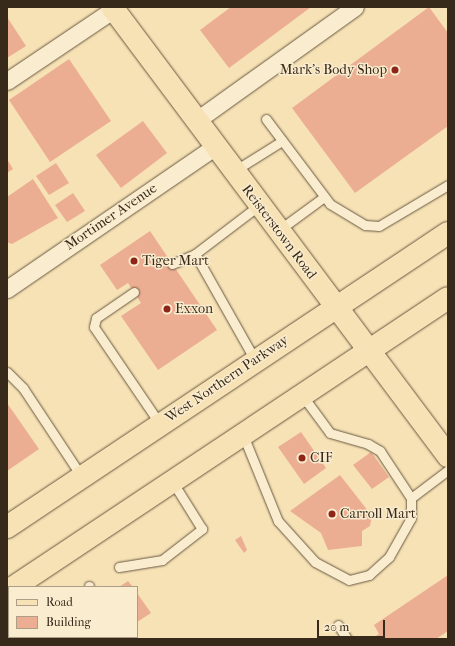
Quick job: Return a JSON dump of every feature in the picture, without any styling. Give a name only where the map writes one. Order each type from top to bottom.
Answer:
[{"type":"main road","name":"Reisterstown Road","points":[[113,8],[197,120],[258,206],[278,230],[448,456]]},
{"type":"main road","name":"West Northern Parkway","points":[[7,527],[334,306],[448,233]]},
{"type":"main road","points":[[15,586],[368,349],[448,298]]},
{"type":"street","points":[[197,120],[355,7]]},
{"type":"street","points":[[7,81],[113,8]]},
{"type":"street","name":"Mortimer Avenue","points":[[7,289],[216,146]]},
{"type":"lane","points":[[266,119],[324,196],[365,225],[379,226],[448,185]]},
{"type":"lane","points":[[234,171],[282,140]]},
{"type":"lane","points":[[278,230],[324,196]]},
{"type":"lane","points":[[172,264],[195,254],[258,206]]},
{"type":"lane","points":[[195,254],[255,360]]},
{"type":"lane","points":[[134,292],[96,318],[94,327],[160,424]]},
{"type":"lane","points":[[7,372],[23,388],[82,476]]},
{"type":"lane","points":[[242,434],[278,521],[315,562],[332,574],[349,580],[369,574],[389,557],[411,518],[411,498],[380,452],[368,444],[330,433],[301,394]]},
{"type":"lane","points":[[411,498],[448,470]]},
{"type":"lane","points":[[119,567],[162,560],[202,529],[172,481]]},
{"type":"lane","points":[[338,625],[347,639]]},
{"type":"building","points":[[231,7],[311,7],[229,68],[200,30]]},
{"type":"building","name":"Mark's Body Shop","points":[[429,7],[448,33],[448,126],[355,193],[292,108]]},
{"type":"building","points":[[7,17],[26,46],[7,58]]},
{"type":"building","points":[[69,59],[111,121],[50,162],[9,100]]},
{"type":"building","points":[[143,121],[167,153],[121,188],[96,155]]},
{"type":"building","points":[[7,159],[13,169],[7,173]]},
{"type":"building","points":[[56,163],[69,183],[49,195],[36,176]]},
{"type":"building","points":[[33,179],[58,218],[12,244],[7,242],[7,197]]},
{"type":"building","points":[[73,193],[85,211],[67,222],[55,205]]},
{"type":"building","name":"Exxon","points":[[150,231],[217,330],[158,370],[121,316],[141,303],[128,283],[117,290],[100,265]]},
{"type":"building","points":[[7,403],[39,449],[7,471]]},
{"type":"building","name":"CIF","points":[[301,432],[326,468],[304,484],[278,447]]},
{"type":"building","name":"CIF","points":[[371,452],[389,477],[372,489],[353,465]]},
{"type":"building","name":"Carroll Mart","points":[[340,475],[372,516],[370,526],[362,531],[362,546],[328,550],[321,533],[290,511]]},
{"type":"building","points":[[241,536],[247,550],[244,553],[235,540]]},
{"type":"building","points":[[448,575],[448,631],[436,639],[371,639],[379,634],[374,625]]},
{"type":"building","points":[[128,581],[132,586],[120,586]]},
{"type":"building","points":[[138,594],[151,613],[138,621]]},
{"type":"place","name":"Mark's Body Shop","points":[[395,70]]},
{"type":"place","name":"Tiger Mart","points":[[134,261]]},
{"type":"place","name":"Exxon","points":[[167,309]]},
{"type":"place","name":"CIF","points":[[302,458]]},
{"type":"place","name":"Carroll Mart","points":[[332,514]]}]
